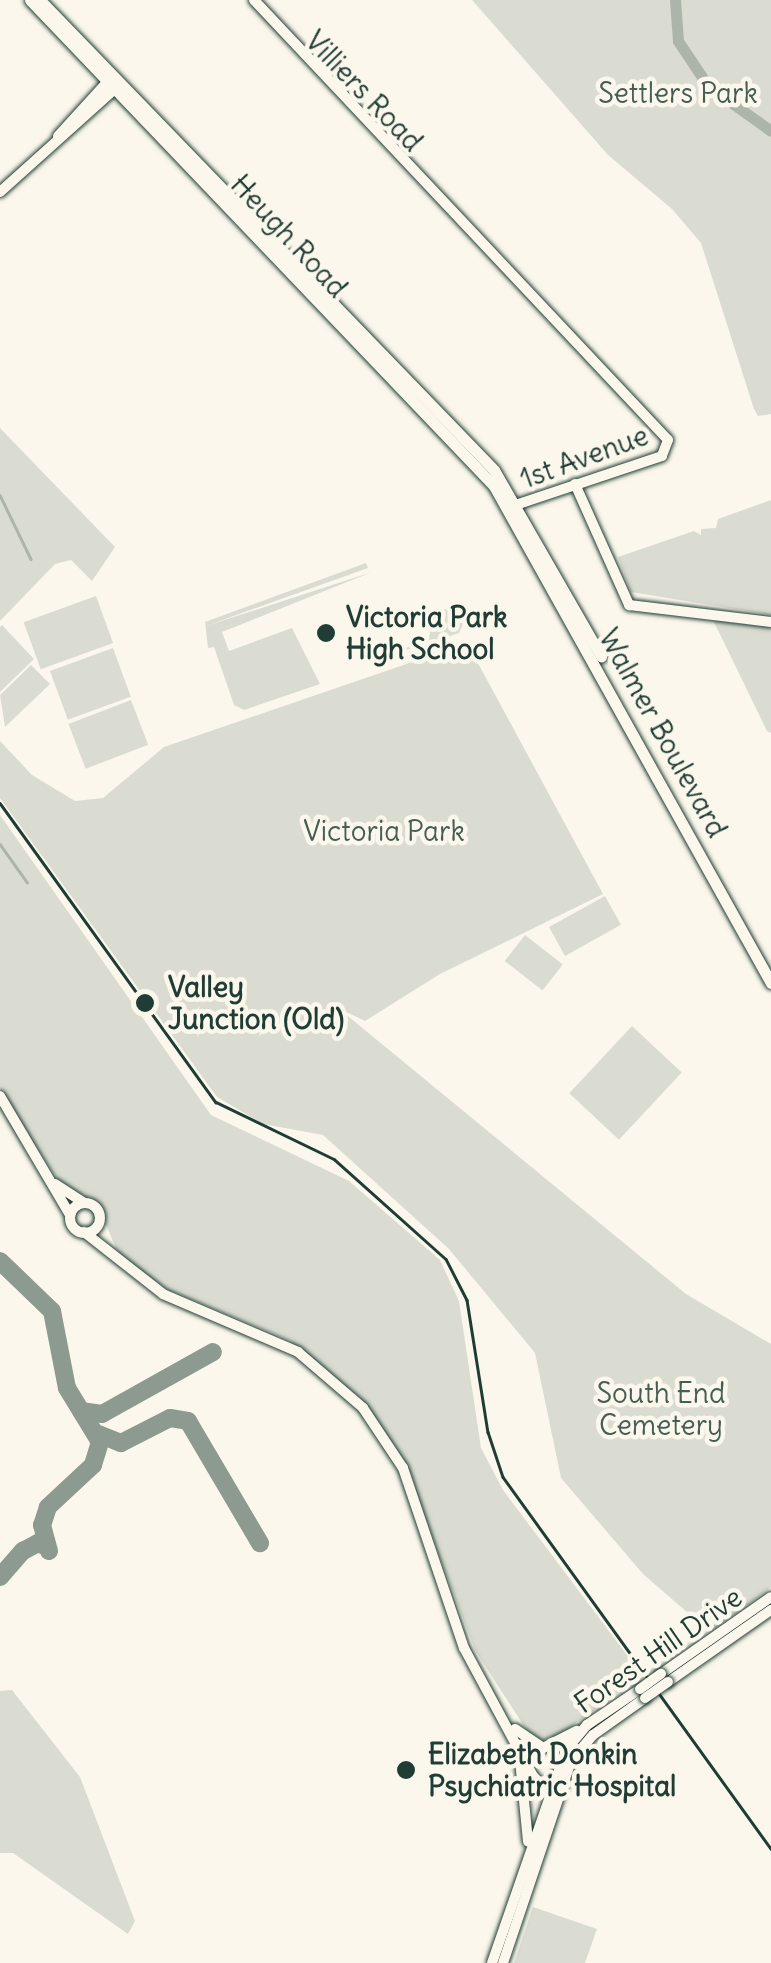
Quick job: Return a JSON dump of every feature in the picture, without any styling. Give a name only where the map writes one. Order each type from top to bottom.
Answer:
[{"type":"main road","name":"Heugh Road","points":[[30,0],[115,81]]},
{"type":"main road","name":"Heugh Road","points":[[40,0],[480,455],[514,506]]},
{"type":"main road","name":"Walmer Boulevard","points":[[514,506],[771,966]]},
{"type":"main road","name":"Walmer Boulevard","points":[[514,506],[771,983]]},
{"type":"street","name":"Villiers Road","points":[[246,0],[652,421],[664,445],[644,461]]},
{"type":"street","name":"Villiers Road","points":[[254,0],[337,91]]},
{"type":"street","points":[[0,192],[115,81]]},
{"type":"street","name":"1st Avenue","points":[[514,506],[644,461]]},
{"type":"street","points":[[574,484],[629,605],[771,622]]},
{"type":"street","points":[[0,1096],[74,1227],[125,1268],[185,1305],[298,1352],[362,1408],[402,1468],[464,1648],[551,1797],[504,1963]]},
{"type":"street","points":[[50,1180],[96,1208],[125,1268]]},
{"type":"street","points":[[70,1215],[84,1203]]},
{"type":"street","points":[[84,1232],[99,1221]]},
{"type":"street","name":"Forest Hill Drive","points":[[551,1797],[583,1744],[643,1693],[771,1597]]},
{"type":"street","name":"Forest Hill Drive","points":[[664,1678],[771,1610]]},
{"type":"street","name":"Forest Hill Drive","points":[[551,1797],[566,1750],[587,1725],[643,1693]]},
{"type":"street","points":[[510,1723],[543,1748],[587,1725]]},
{"type":"street","points":[[510,1723],[526,1793],[528,1853]]},
{"type":"street","points":[[492,1963],[551,1797]]},
{"type":"green space","name":"Settlers Park","points":[[472,0],[771,0],[771,414],[758,416],[754,409],[701,243],[672,209],[608,155]]},
{"type":"green space","points":[[0,428],[115,547],[92,581],[71,560],[55,564],[0,621]]},
{"type":"green space","points":[[771,500],[771,615],[631,592],[618,557],[694,531],[701,535],[701,529],[716,528],[718,519]]},
{"type":"green space","points":[[366,563],[368,568],[206,626],[372,572],[222,632],[229,651],[292,628],[320,684],[244,710],[234,705],[214,647],[208,648],[205,622]]},
{"type":"green space","points":[[96,596],[113,643],[41,669],[24,622]]},
{"type":"green space","points":[[448,609],[456,623],[464,622],[459,633],[369,662],[429,639],[433,610]]},
{"type":"green space","points":[[713,620],[771,628],[771,733],[767,731]]},
{"type":"green space","points":[[0,627],[34,659],[0,692]]},
{"type":"green space","points":[[456,647],[473,654],[603,894],[440,974],[365,1021],[338,1008],[686,1294],[771,1344],[771,1587],[710,1632],[643,1574],[561,1478],[535,1353],[449,1249],[323,1135],[263,1124],[217,1097],[0,798],[0,741],[32,775],[75,801],[103,798],[164,747]]},
{"type":"green space","points":[[113,648],[131,697],[68,720],[50,671]]},
{"type":"green space","points":[[31,665],[50,684],[5,727],[0,695]]},
{"type":"green space","points":[[131,700],[148,745],[86,769],[68,724]]},
{"type":"green space","points":[[0,815],[211,1115],[349,1181],[440,1260],[459,1301],[481,1448],[503,1490],[642,1675],[559,1735],[542,1740],[529,1734],[475,1650],[406,1467],[368,1406],[289,1340],[167,1289],[119,1255],[98,1206],[62,1186],[0,1088]]},
{"type":"green space","points":[[605,896],[621,925],[565,956],[549,927]]},
{"type":"green space","points":[[525,935],[563,965],[543,991],[505,961]]},
{"type":"green space","points":[[632,1026],[682,1072],[619,1140],[569,1093]]},
{"type":"green space","points":[[12,1690],[80,1777],[135,1921],[128,1934],[13,1853],[0,1853],[0,1691]]},
{"type":"green space","points":[[533,1907],[597,1929],[585,1963],[514,1963]]},
{"type":"waterway","points":[[675,0],[678,41],[708,86],[771,131]]},
{"type":"waterway","points":[[0,495],[31,559]]},
{"type":"waterway","points":[[0,844],[27,882]]},
{"type":"taxiway","points":[[0,1261],[52,1311],[67,1388],[100,1442],[93,1465],[48,1507],[42,1525],[49,1551]]},
{"type":"taxiway","points":[[81,1411],[102,1414],[213,1352]]},
{"type":"taxiway","points":[[96,1433],[121,1443],[170,1418],[188,1421],[260,1543]]},
{"type":"taxiway","points":[[0,1577],[23,1551],[38,1543],[47,1547]]},
{"type":"railway","points":[[0,803],[216,1102],[334,1159],[446,1259],[467,1300],[488,1432],[503,1477],[771,1849]]},
{"type":"place","name":"Victoria Park High School","points":[[326,633]]},
{"type":"place","name":"Valley Junction (Old)","points":[[145,1003]]},
{"type":"place","name":"Elizabeth Donkin Psychiatric Hospital","points":[[406,1770]]},
{"type":"park label","name":"Victoria Park","points":[[384,831]]},
{"type":"park label","name":"South End Cemetery","points":[[661,1409]]}]
